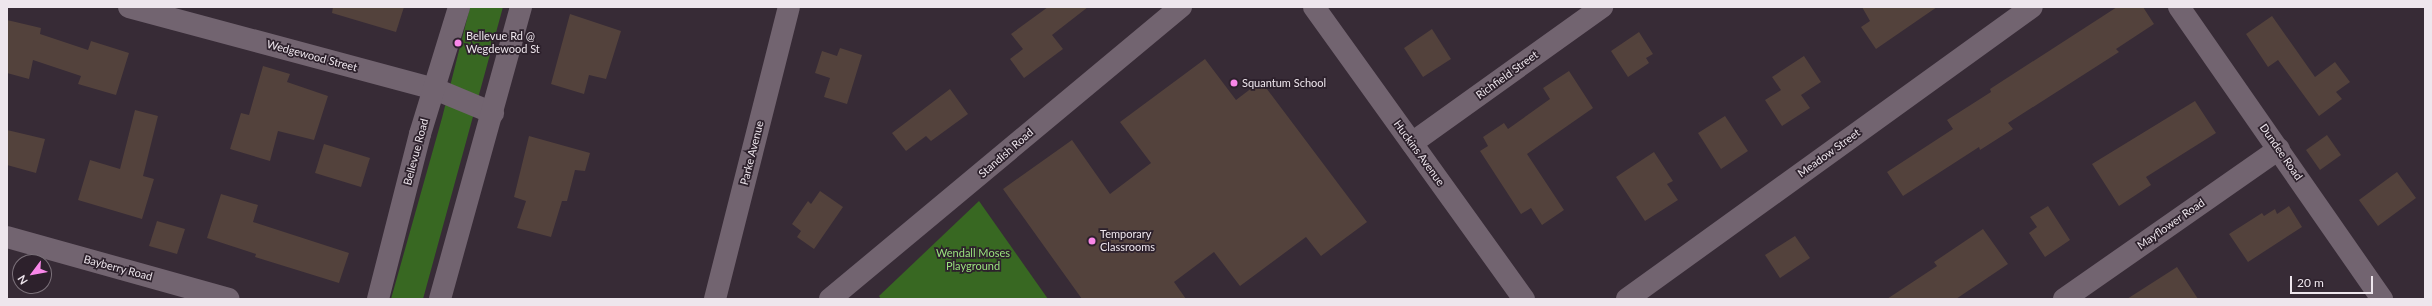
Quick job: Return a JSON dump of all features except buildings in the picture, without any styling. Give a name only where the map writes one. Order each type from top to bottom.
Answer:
[{"type":"street","name":"Wedgewood Street","points":[[129,7],[434,89],[493,113]]},
{"type":"street","name":"Bellevue Road","points":[[378,299],[420,134],[459,7]]},
{"type":"street","points":[[440,299],[493,113],[521,7]]},
{"type":"street","name":"Parke Avenue","points":[[715,299],[789,7]]},
{"type":"street","name":"Standish Road","points":[[830,299],[1181,7]]},
{"type":"street","name":"Huckins Avenue","points":[[1314,7],[1524,299]]},
{"type":"street","name":"Richfield Street","points":[[1412,143],[1602,7]]},
{"type":"street","name":"Meadow Street","points":[[1627,299],[2032,7]]},
{"type":"street","name":"Dundee Road","points":[[2179,7],[2382,299]]},
{"type":"street","name":"Mayflower Road","points":[[2064,299],[2279,149]]},
{"type":"street","name":"Bayberry Road","points":[[7,237],[228,299]]},
{"type":"green space","points":[[470,7],[503,7],[423,299],[391,299],[442,118]]},
{"type":"green space","name":"Wendall Moses Playground","points":[[979,201],[1048,299],[881,299],[879,296]]},
{"type":"place","name":"Bellevue Rd @ Wegdewood St","points":[[458,43]]},
{"type":"place","name":"Squantum School","points":[[1234,83]]},
{"type":"place","name":"Temporary Classrooms","points":[[1092,241]]}]
